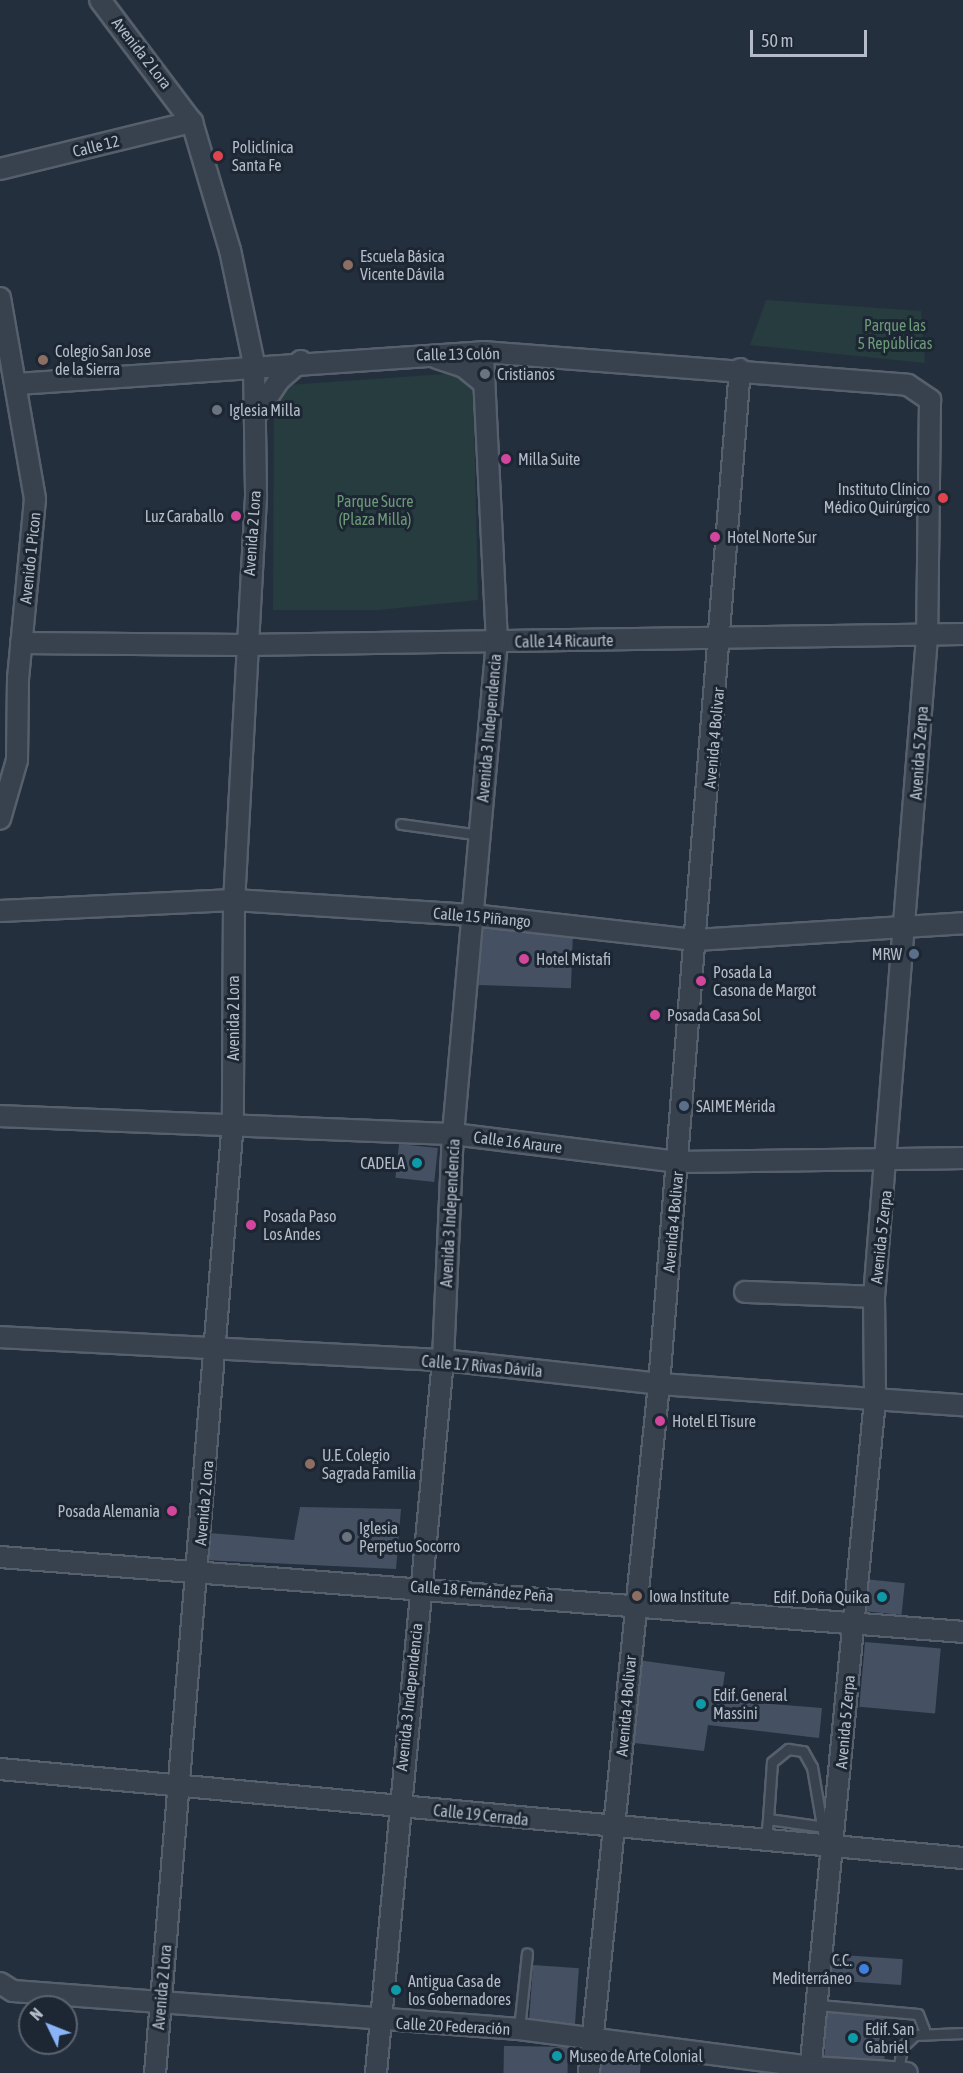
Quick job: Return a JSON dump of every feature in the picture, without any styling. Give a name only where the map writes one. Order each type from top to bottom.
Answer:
[{"type":"street","name":"Avenida 2 Lora","points":[[100,0],[192,122],[230,250],[254,364],[256,497],[244,645],[234,900],[233,1121],[218,1352],[178,1784],[155,2073]]},
{"type":"street","name":"Calle 12","points":[[0,169],[192,122]]},
{"type":"street","name":"Avenido 1 Picon","points":[[0,298],[17,384],[35,499],[21,643],[17,760],[0,819]]},
{"type":"street","name":"Calle 13 Colón","points":[[17,384],[254,364],[483,352],[740,369],[908,385],[930,400]]},
{"type":"street","name":"Avenida 3 Independencia","points":[[376,2073],[397,1807],[443,1360],[453,1134],[497,642],[483,352]]},
{"type":"street","points":[[422,355],[455,363],[484,384]]},
{"type":"street","points":[[255,417],[279,380],[301,361]]},
{"type":"street","name":"Avenida 4 Bolivar","points":[[589,2073],[616,1828],[659,1384],[723,639],[740,369]]},
{"type":"street","name":"Avenida 5 Zerpa","points":[[810,2070],[819,2005],[826,1838],[855,1625],[875,1400],[874,1297],[889,1163],[927,637],[930,400]]},
{"type":"street","name":"Calle 14 Ricaurte","points":[[21,643],[244,645],[927,637],[963,634]]},
{"type":"street","name":"Calle 15 Piñango","points":[[0,911],[234,900],[472,915],[696,940],[908,924],[963,923]]},
{"type":"street","name":"Calle 16 Araure","points":[[0,1116],[233,1121],[453,1134],[678,1162],[889,1163],[963,1158]]},
{"type":"street","points":[[745,1292],[874,1297]]},
{"type":"street","name":"Calle 17 Rivas Dávila","points":[[0,1338],[218,1352],[443,1360],[659,1384],[963,1405]]},
{"type":"street","name":"Calle 18 Fernández Peña","points":[[0,1557],[421,1586],[636,1603],[855,1625],[963,1632]]},
{"type":"street","name":"Calle 19 Cerrada","points":[[0,1768],[616,1828],[767,1828],[963,1858]]},
{"type":"street","name":"Calle 20 Federación","points":[[0,1983],[14,1991],[162,2001],[380,2022],[519,2029],[810,2070],[902,2072]]},
{"type":"lane","points":[[401,824],[480,835]]},
{"type":"lane","points":[[767,1828],[772,1762],[778,1754],[796,1749],[812,1767],[826,1838]]},
{"type":"lane","points":[[519,2029],[527,1953]]},
{"type":"lane","points":[[819,2005],[918,2014],[925,2022],[924,2030]]},
{"type":"lane","points":[[902,2072],[902,2047],[924,2030],[963,2033]]},
{"type":"green space","name":"Parque las 5 Repúblicas","points":[[766,300],[921,311],[925,363],[750,345]]},
{"type":"green space","name":"Parque Sucre (Plaza Milla)","points":[[473,372],[478,600],[379,610],[273,610],[274,386]]},
{"type":"building","name":"Hotel Mistafi","points":[[481,928],[573,931],[571,988],[479,985]]},
{"type":"building","name":"CADELA","points":[[399,1144],[438,1148],[434,1182],[395,1178]]},
{"type":"building","name":"Iglesia Perpetuo Socorro","points":[[300,1507],[401,1509],[396,1569],[205,1560],[209,1533],[294,1540]]},
{"type":"building","name":"Edif. Doña Quika","points":[[864,1579],[905,1583],[901,1615],[861,1611]]},
{"type":"building","points":[[865,1642],[941,1649],[935,1713],[859,1707]]},
{"type":"building","name":"Edif. General Massini","points":[[637,1660],[725,1672],[721,1700],[822,1708],[819,1738],[708,1725],[704,1751],[625,1742]]},
{"type":"building","name":"C.C. Mediterráneo","points":[[829,1954],[903,1959],[901,1985],[827,1980]]},
{"type":"building","points":[[533,1965],[579,1968],[575,2028],[529,2025]]},
{"type":"building","name":"Edif. San Gabriel","points":[[827,2008],[887,2011],[884,2069],[824,2066]]},
{"type":"building","points":[[599,2043],[642,2050],[640,2073],[596,2073]]},
{"type":"building","points":[[504,2046],[568,2047],[568,2073],[504,2073]]},
{"type":"place","name":"Policlínica Santa Fe","points":[[218,156]]},
{"type":"place","name":"Escuela Básica Vicente Dávila","points":[[348,265]]},
{"type":"place","name":"Colegio San Jose de la Sierra","points":[[43,360]]},
{"type":"place","name":"Cristianos","points":[[485,374]]},
{"type":"place","name":"Iglesia Milla","points":[[217,410]]},
{"type":"place","name":"Milla Suite","points":[[506,459]]},
{"type":"place","name":"Instituto Clínico Médico Quirúrgico","points":[[943,498]]},
{"type":"place","name":"Luz Caraballo","points":[[236,516]]},
{"type":"place","name":"Hotel Norte Sur","points":[[715,537]]},
{"type":"place","name":"MRW","points":[[914,954]]},
{"type":"place","name":"Hotel Mistafi","points":[[524,959]]},
{"type":"place","name":"Posada La Casona de Margot","points":[[701,981]]},
{"type":"place","name":"Posada Casa Sol","points":[[655,1015]]},
{"type":"place","name":"SAIME Mérida","points":[[684,1106]]},
{"type":"place","name":"CADELA","points":[[417,1163]]},
{"type":"place","name":"Posada Paso Los Andes","points":[[251,1225]]},
{"type":"place","name":"Hotel El Tisure","points":[[660,1421]]},
{"type":"place","name":"U.E. Colegio Sagrada Familia","points":[[310,1464]]},
{"type":"place","name":"Posada Alemania","points":[[172,1511]]},
{"type":"place","name":"Iglesia Perpetuo Socorro","points":[[347,1537]]},
{"type":"place","name":"Iowa Institute","points":[[637,1596]]},
{"type":"place","name":"Edif. Doña Quika","points":[[882,1597]]},
{"type":"place","name":"Edif. General Massini","points":[[701,1704]]},
{"type":"place","name":"C.C. Mediterráneo","points":[[864,1969]]},
{"type":"place","name":"Antigua Casa de los Gobernadores","points":[[396,1990]]},
{"type":"place","name":"Edif. San Gabriel","points":[[853,2038]]},
{"type":"place","name":"Museo de Arte Colonial","points":[[557,2056]]}]
